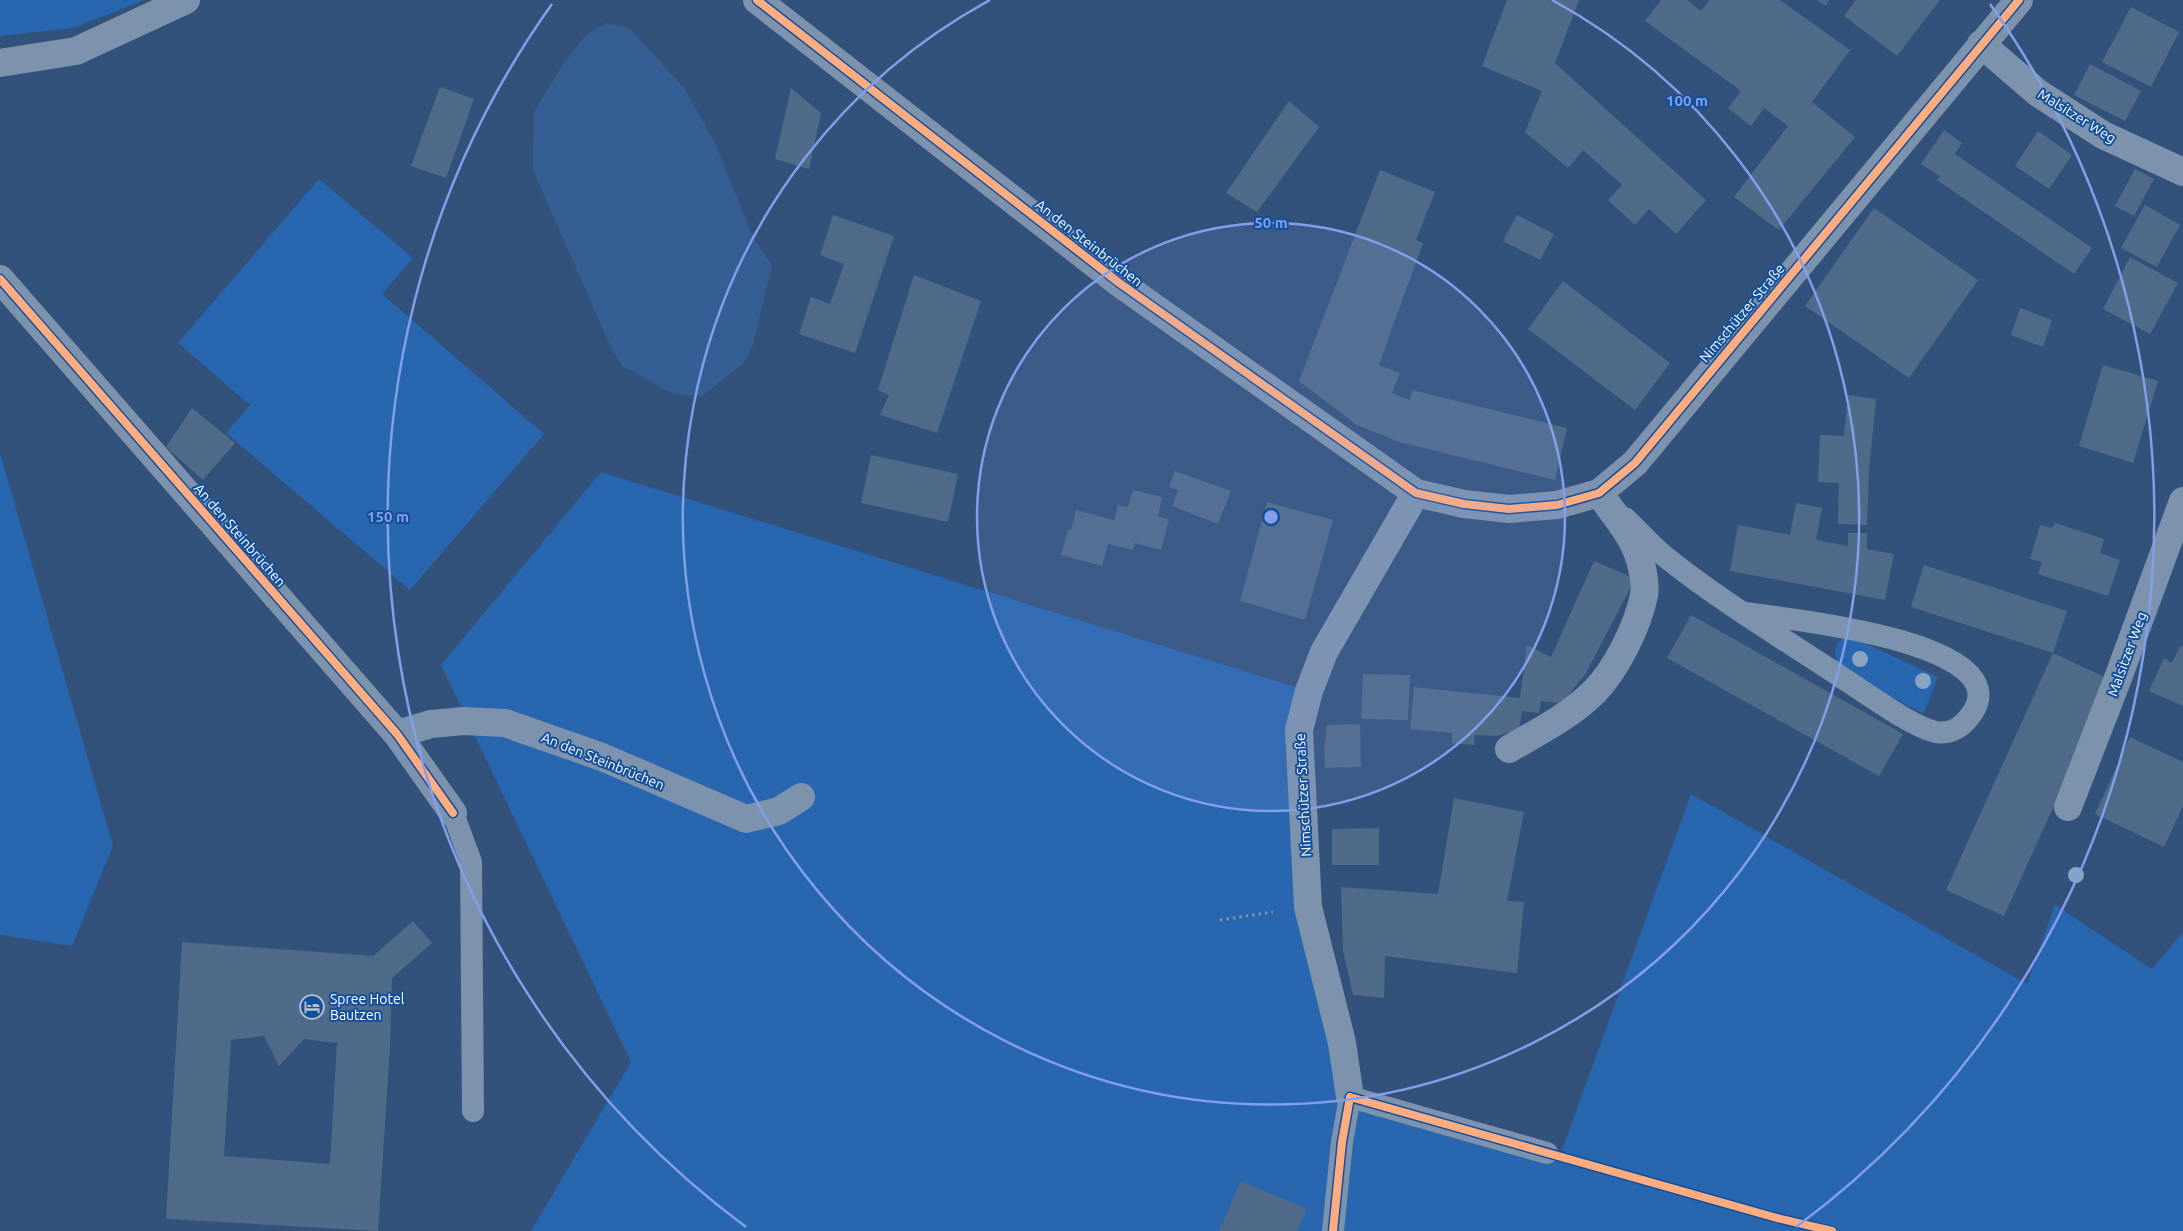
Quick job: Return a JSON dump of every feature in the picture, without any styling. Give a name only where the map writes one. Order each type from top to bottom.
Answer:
[{"type":"street","points":[[0,63],[76,51],[186,0]]},
{"type":"street","name":"An den Steinbrüchen","points":[[757,0],[1118,282],[1416,493]]},
{"type":"street","name":"Nimschützer Straße","points":[[1350,1097],[1342,1044],[1308,907],[1299,730],[1306,701],[1324,652],[1416,493],[1464,504],[1509,509],[1557,505],[1599,493],[1635,463],[1980,44],[2019,0]]},
{"type":"street","name":"Malsitzer Weg","points":[[1980,44],[2038,93],[2095,130],[2183,172]]},
{"type":"street","name":"An den Steinbrüchen","points":[[0,279],[397,734],[453,813]]},
{"type":"street","points":[[1509,749],[1565,716],[1594,691],[1609,673],[1632,632],[1644,594],[1643,574],[1638,553],[1599,493]]},
{"type":"street","name":"Malsitzer Weg","points":[[2068,807],[2183,501]]},
{"type":"street","name":"An den Steinbrüchen","points":[[397,734],[431,724],[464,721],[505,722],[602,758],[746,819],[779,811],[801,797]]},
{"type":"lane","points":[[1599,493],[1662,554],[1745,613],[1886,707],[1936,732],[1949,732],[1960,727],[1969,719],[1977,706],[1976,684],[1968,672],[1956,662],[1936,652],[1904,642],[1814,623],[1745,613]]},
{"type":"lane","points":[[453,813],[471,862],[473,1111]]},
{"type":"lane","points":[[1333,1231],[1342,1142],[1350,1097],[1547,1153]]},
{"type":"path","points":[[1220,920],[1308,907]]},
{"type":"shaded area","points":[[0,0],[145,0],[73,28],[0,36]]},
{"type":"shaded area","points":[[607,23],[629,28],[685,89],[716,145],[754,239],[772,265],[753,345],[743,364],[702,396],[674,394],[622,366],[611,348],[533,170],[534,112],[563,64],[585,36]]},
{"type":"shaded area","points":[[319,179],[413,258],[382,294],[544,434],[410,590],[226,433],[250,405],[178,343]]},
{"type":"shaded area","points":[[0,453],[113,846],[72,946],[0,935]]},
{"type":"shaded area","points":[[601,472],[1302,689],[1308,907],[1350,1097],[1547,1153],[1561,1153],[1691,794],[2027,984],[2055,905],[2152,969],[2183,932],[2183,1231],[531,1231],[631,1062],[441,665]]},
{"type":"shaded area","points":[[1845,636],[1938,677],[1923,714],[1840,669],[1835,652],[1838,644]]},
{"type":"building","points":[[1507,0],[1579,0],[1555,63],[1706,200],[1676,234],[1649,209],[1635,225],[1608,200],[1622,185],[1583,150],[1568,168],[1525,132],[1542,91],[1482,66]]},
{"type":"building","points":[[1661,0],[1687,0],[1701,11],[1709,0],[1780,0],[1850,50],[1812,102],[1855,137],[1779,230],[1734,197],[1788,126],[1764,108],[1751,126],[1728,108],[1741,91],[1645,21]]},
{"type":"building","points":[[1817,0],[1829,0],[1826,6]]},
{"type":"building","points":[[1856,0],[1940,0],[1897,56],[1844,16]]},
{"type":"building","points":[[2131,7],[2179,32],[2151,87],[2102,62]]},
{"type":"building","points":[[2090,64],[2141,91],[2125,121],[2074,95]]},
{"type":"building","points":[[440,87],[474,99],[446,178],[411,166]]},
{"type":"building","points":[[791,88],[821,113],[809,169],[775,159]]},
{"type":"building","points":[[1289,101],[1319,127],[1257,212],[1226,193]]},
{"type":"building","points":[[1944,130],[1962,143],[1955,154],[2092,248],[2074,274],[1937,180],[1940,176],[1921,164]]},
{"type":"building","points":[[2038,131],[2072,155],[2049,189],[2015,166]]},
{"type":"building","points":[[2135,169],[2154,179],[2134,216],[2115,206]]},
{"type":"building","points":[[1380,170],[1435,192],[1416,240],[1423,243],[1372,384],[1379,365],[1400,373],[1392,393],[1410,400],[1412,390],[1567,428],[1555,480],[1399,442],[1357,425],[1299,381]]},
{"type":"building","points":[[2145,205],[2180,225],[2157,267],[2121,248]]},
{"type":"building","points":[[1874,208],[1978,280],[1909,378],[1805,306]]},
{"type":"building","points":[[833,215],[894,236],[855,353],[799,334],[811,297],[830,304],[844,264],[820,255]]},
{"type":"building","points":[[1517,215],[1554,234],[1540,260],[1503,241]]},
{"type":"building","points":[[2130,257],[2178,283],[2150,334],[2103,309]]},
{"type":"building","points":[[914,275],[981,301],[937,433],[880,415],[889,395],[878,390]]},
{"type":"building","points":[[1563,281],[1670,363],[1635,410],[1528,329]]},
{"type":"building","points":[[2020,308],[2052,320],[2043,347],[2011,335]]},
{"type":"building","points":[[2103,365],[2158,381],[2133,463],[2079,446]]},
{"type":"building","points":[[1848,395],[1876,399],[1869,471],[1867,525],[1838,524],[1839,483],[1818,482],[1820,435],[1844,436]]},
{"type":"building","points":[[192,408],[235,443],[203,480],[166,447]]},
{"type":"building","points":[[871,455],[958,474],[948,522],[861,503]]},
{"type":"building","points":[[1175,471],[1231,491],[1218,524],[1172,506],[1178,490],[1169,487]]},
{"type":"building","points":[[1133,490],[1162,497],[1158,516],[1169,520],[1161,550],[1135,543],[1133,550],[1108,544],[1102,566],[1061,555],[1068,529],[1071,530],[1076,510],[1114,520],[1118,505],[1128,507]]},
{"type":"building","points":[[1267,502],[1333,520],[1305,620],[1240,601]]},
{"type":"building","points":[[1796,503],[1822,508],[1816,540],[1848,546],[1848,533],[1867,533],[1867,549],[1894,554],[1885,600],[1730,571],[1738,525],[1790,535]]},
{"type":"building","points":[[2055,523],[2104,539],[2100,553],[2120,560],[2108,596],[2038,574],[2042,562],[2030,559],[2040,525],[2052,528]]},
{"type":"building","points":[[1594,561],[1635,579],[1586,673],[1566,698],[1557,703],[1541,701],[1539,713],[1522,711],[1519,729],[1497,736],[1475,735],[1474,745],[1452,743],[1452,733],[1410,729],[1414,687],[1520,698],[1527,645],[1551,657]]},
{"type":"building","points":[[1924,565],[2067,611],[2053,653],[1911,607]]},
{"type":"building","points":[[1691,615],[1903,734],[1879,776],[1667,658]]},
{"type":"building","points":[[2180,646],[2183,647],[2183,706],[2149,691],[2164,658],[2172,663]]},
{"type":"building","points":[[2053,653],[2111,680],[2004,916],[1946,890]]},
{"type":"building","points":[[1363,674],[1410,675],[1408,720],[1361,719]]},
{"type":"building","points":[[1360,724],[1361,767],[1325,768],[1324,751],[1327,725]]},
{"type":"building","points":[[2130,737],[2183,762],[2183,806],[2164,847],[2095,814]]},
{"type":"building","points":[[1454,798],[1524,812],[1507,901],[1524,902],[1517,973],[1385,956],[1384,998],[1353,995],[1343,951],[1341,887],[1438,894]]},
{"type":"building","points":[[1379,828],[1379,865],[1332,865],[1332,829]]},
{"type":"building","points":[[413,921],[432,943],[392,978],[390,1047],[378,1231],[166,1219],[182,942],[373,956]],"holes":[[[264,1036],[279,1066],[304,1039],[337,1043],[330,1164],[224,1156],[231,1040]]]},
{"type":"building","points":[[1241,1181],[1307,1209],[1297,1231],[1219,1231]]},
{"type":"cycle path","points":[[757,0],[1118,282],[1416,493],[1464,504],[1509,509],[1557,505],[1599,493],[1635,463],[2019,0]]},
{"type":"cycle path","points":[[0,279],[397,734],[453,813]]},
{"type":"cycle path","points":[[1333,1231],[1342,1142],[1350,1097],[1777,1218],[1832,1231]]},
{"type":"place","name":"Spree Hotel Bautzen","points":[[312,1007]]}]
